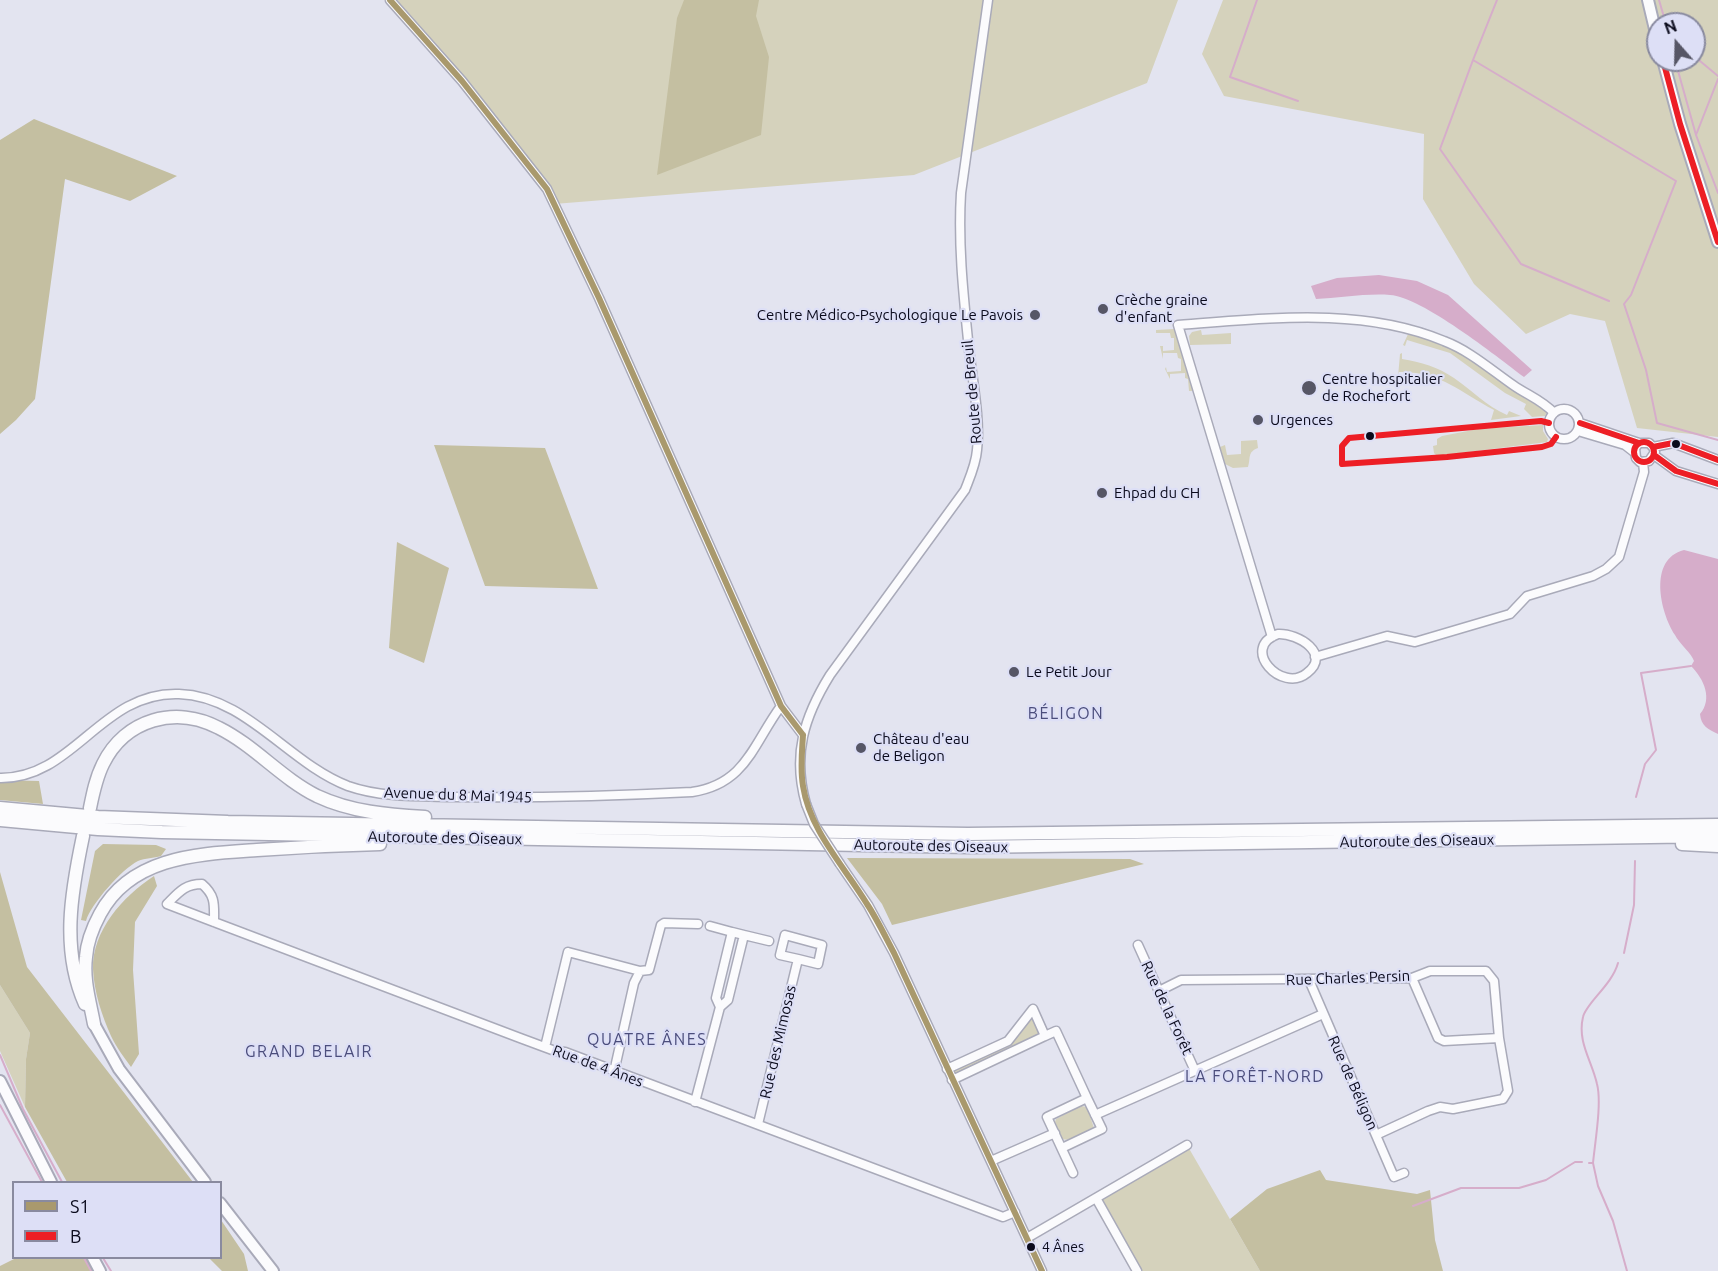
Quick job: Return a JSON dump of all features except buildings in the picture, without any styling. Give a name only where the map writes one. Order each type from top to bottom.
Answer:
[{"type":"highway","points":[[90,808],[103,764],[122,737],[150,720],[183,716],[205,721],[220,728],[282,774],[317,795],[334,802],[376,813],[558,827]]},
{"type":"highway","name":"Autoroute des Oiseaux","points":[[0,808],[163,820],[980,834],[1718,825]]},
{"type":"highway","name":"Autoroute des Oiseaux","points":[[0,820],[162,832],[970,847],[1718,836]]},
{"type":"highway","points":[[83,836],[71,900],[70,936],[77,986],[94,1024]]},
{"type":"highway","points":[[1573,838],[1718,846]]},
{"type":"highway","points":[[94,1024],[85,969],[91,934],[100,912],[112,895],[144,870],[178,858],[229,852],[502,839]]},
{"type":"main road","points":[[1666,72],[1680,124],[1718,242]]},
{"type":"main road","points":[[94,1024],[119,1069],[204,1181]]},
{"type":"main road","points":[[0,1081],[50,1181]]},
{"type":"main road","points":[[222,1206],[273,1271]]},
{"type":"street","points":[[390,0],[462,81],[547,189],[599,298],[781,706],[803,735]]},
{"type":"street","name":"Route de Breuil","points":[[947,1069],[894,953],[868,905],[814,824],[806,804],[800,771],[803,735],[813,705],[830,675],[965,490],[974,468],[977,424],[965,311],[959,219],[988,0]]},
{"type":"street","points":[[1272,637],[1179,325],[1325,317],[1405,328],[1444,341],[1478,358],[1515,386],[1545,404],[1554,413]]},
{"type":"street","points":[[1568,409],[1576,414],[1579,427],[1569,439],[1556,437],[1549,427],[1550,419],[1554,413],[1568,409]]},
{"type":"street","points":[[1579,427],[1639,443],[1649,443],[1654,451],[1676,471],[1718,484]]},
{"type":"street","points":[[1579,427],[1625,445],[1634,452],[1636,458],[1643,462]]},
{"type":"street","points":[[1634,452],[1639,443]]},
{"type":"street","points":[[1643,462],[1651,459],[1654,451],[1674,443],[1718,460]]},
{"type":"street","points":[[1315,657],[1387,636],[1415,642],[1510,614],[1527,596],[1593,576],[1606,569],[1619,557],[1644,472],[1643,462]]},
{"type":"street","points":[[1284,634],[1300,639],[1311,646],[1315,657],[1310,672],[1292,678],[1271,671],[1265,664],[1263,652],[1266,643],[1272,637],[1284,634]]},
{"type":"street","name":"Avenue du 8 Mai 1945","points":[[0,778],[21,776],[43,769],[129,704],[159,695],[177,694],[191,695],[221,703],[237,712],[315,769],[366,791],[419,796],[535,798],[692,792],[705,790],[730,779],[751,754],[770,720],[781,706]]},
{"type":"street","name":"Rue de 4 Ânes","points":[[214,922],[211,891],[202,884],[192,884],[182,888],[167,904],[195,915],[545,1047],[565,1052],[1003,1217],[1015,1212]]},
{"type":"street","points":[[545,1047],[568,952],[640,971],[649,970],[661,925],[664,923],[698,924]]},
{"type":"street","points":[[710,926],[769,941]]},
{"type":"street","points":[[720,1007],[716,998],[732,932]]},
{"type":"street","points":[[695,1102],[720,1007],[728,1000],[744,935]]},
{"type":"street","points":[[785,935],[822,945],[818,964],[798,959],[780,955],[785,935]]},
{"type":"street","name":"Rue de la Forêt","points":[[1138,945],[1196,1071]]},
{"type":"street","name":"Rue des Mimosas","points":[[758,1124],[798,959]]},
{"type":"street","points":[[614,1072],[634,983],[640,971]]},
{"type":"street","name":"Rue Charles Persin","points":[[1159,991],[1181,981],[1412,978],[1430,971],[1486,971],[1494,981],[1499,1038],[1508,1091],[1503,1099],[1452,1109],[1440,1107],[1376,1135]]},
{"type":"street","points":[[1412,978],[1438,1038],[1444,1041],[1499,1038]]},
{"type":"street","name":"Rue de Béligon","points":[[1309,980],[1394,1177],[1404,1173]]},
{"type":"street","points":[[1042,1271],[947,1069],[1008,1041],[1033,1009],[1045,1036]]},
{"type":"street","points":[[1095,1115],[1169,1080],[1196,1071],[1323,1014]]},
{"type":"street","points":[[952,1080],[1056,1031],[1102,1130],[1062,1148]]},
{"type":"street","points":[[1073,1173],[1047,1117],[1087,1098]]},
{"type":"street","points":[[991,1161],[1055,1132]]},
{"type":"street","points":[[1027,1238],[1187,1145]]},
{"type":"street","points":[[1096,1198],[1137,1271]]},
{"type":"shaded area","points":[[397,0],[1178,0],[1147,83],[914,175],[554,204]]},
{"type":"shaded area","points":[[684,0],[759,0],[756,16],[769,57],[761,135],[657,175],[677,18]]},
{"type":"shaded area","points":[[1223,0],[1718,0],[1718,437],[1637,428],[1605,321],[1570,314],[1526,334],[1474,284],[1423,199],[1424,134],[1224,96],[1202,54]]},
{"type":"shaded area","points":[[34,119],[177,176],[130,201],[65,179],[35,399],[0,434],[0,140]]},
{"type":"shaded area","points":[[1379,275],[1417,281],[1448,295],[1532,370],[1524,377],[1439,316],[1404,298],[1390,295],[1363,295],[1316,299],[1311,286],[1337,278]]},
{"type":"shaded area","points":[[1175,329],[1195,391],[1189,391],[1185,373],[1170,374],[1170,379],[1165,369],[1166,367],[1167,372],[1181,371],[1181,359],[1178,358],[1177,353],[1163,353],[1163,359],[1160,346],[1163,346],[1163,351],[1174,350],[1174,338],[1171,338],[1170,333],[1156,333],[1156,330]]},
{"type":"shaded area","points":[[1201,330],[1202,335],[1231,333],[1231,344],[1190,345],[1189,336],[1192,332]]},
{"type":"shaded area","points":[[1409,332],[1444,345],[1472,360],[1547,412],[1545,416],[1532,417],[1524,409],[1526,404],[1505,393],[1450,353],[1407,340],[1405,346],[1403,345]]},
{"type":"shaded area","points":[[1402,353],[1402,359],[1448,374],[1499,411],[1507,415],[1509,411],[1521,416],[1491,420],[1494,410],[1449,384],[1426,375],[1413,373],[1399,372],[1398,377],[1400,354]]},
{"type":"shaded area","points":[[1543,425],[1547,442],[1437,456],[1434,453],[1433,446],[1437,445],[1437,439],[1442,436],[1478,429]]},
{"type":"shaded area","points":[[1257,440],[1258,448],[1251,453],[1248,467],[1233,468],[1225,464],[1220,447],[1225,445],[1227,455],[1241,454],[1241,441]]},
{"type":"shaded area","points":[[434,445],[545,448],[598,589],[485,586]]},
{"type":"shaded area","points":[[397,542],[449,568],[424,663],[389,648]]},
{"type":"shaded area","points":[[1684,550],[1718,559],[1718,734],[1703,724],[1700,714],[1706,702],[1705,689],[1700,677],[1691,666],[1693,658],[1670,625],[1662,600],[1661,575],[1665,564],[1673,555]]},
{"type":"shaded area","points":[[0,780],[39,781],[43,804],[0,800]]},
{"type":"shaded area","points":[[103,844],[156,845],[166,849],[161,856],[144,859],[131,865],[100,897],[86,921],[81,920],[95,851]]},
{"type":"shaded area","points":[[847,858],[1130,859],[1144,864],[892,925],[882,904]]},
{"type":"shaded area","points":[[0,872],[27,967],[192,1181],[66,1181],[25,1107],[26,1059],[30,1033],[0,985]]},
{"type":"shaded area","points":[[154,876],[157,886],[135,922],[133,970],[139,1054],[131,1067],[113,1040],[102,1012],[94,978],[94,955],[104,928],[121,904]]},
{"type":"shaded area","points":[[0,985],[30,1033],[26,1059],[25,1107],[0,1051]]},
{"type":"shaded area","points":[[1033,1009],[1045,1036],[952,1080],[947,1069],[1008,1041]]},
{"type":"shaded area","points":[[1081,1106],[1087,1107],[1094,1128],[1079,1138],[1062,1139],[1055,1122],[1056,1119]]},
{"type":"shaded area","points":[[1187,1145],[1260,1271],[1140,1271],[1096,1198]]},
{"type":"shaded area","points":[[1320,1170],[1326,1180],[1417,1194],[1430,1190],[1435,1240],[1443,1271],[1260,1271],[1230,1219],[1267,1189]]},
{"type":"shaded area","points":[[222,1221],[244,1254],[248,1271],[222,1271],[210,1259],[222,1259]]},
{"type":"shaded area","points":[[14,1259],[94,1259],[100,1271],[0,1271],[0,1266]]},
{"type":"waterway","points":[[1257,0],[1230,77],[1298,101]]},
{"type":"waterway","points":[[1473,60],[1497,0]]},
{"type":"waterway","points":[[1659,0],[1662,12]]},
{"type":"waterway","points":[[1609,301],[1521,264],[1440,149],[1473,60],[1676,181],[1631,295],[1624,304],[1646,370],[1657,423],[1718,440]]},
{"type":"waterway","points":[[1706,66],[1718,76]]},
{"type":"waterway","points":[[1678,72],[1696,135],[1718,193]]},
{"type":"waterway","points":[[1696,135],[1718,79]]},
{"type":"waterway","points":[[1636,797],[1645,764],[1656,750],[1641,673],[1691,666]]},
{"type":"waterway","points":[[1624,953],[1634,905],[1635,861]]},
{"type":"waterway","points":[[1593,1163],[1598,1092],[1595,1076],[1583,1043],[1583,1017],[1610,979],[1618,963]]},
{"type":"waterway","points":[[0,1055],[23,1109],[61,1181]]},
{"type":"waterway","points":[[0,1105],[41,1181]]},
{"type":"waterway","points":[[1413,1206],[1461,1188],[1519,1188],[1546,1180],[1575,1162],[1582,1162]]},
{"type":"waterway","points":[[1589,1163],[1593,1163],[1598,1186],[1613,1221],[1627,1271]]},
{"type":"waterway","points":[[85,1259],[91,1271]]},
{"type":"waterway","points":[[104,1259],[111,1271]]},
{"type":"transit line","name":"S1","points":[[390,0],[462,81],[547,189],[599,298],[781,706],[803,735]]},
{"type":"transit line","name":"B","points":[[1666,72],[1680,124],[1718,242]]},
{"type":"transit line","name":"B","points":[[1342,464],[1342,446],[1349,438],[1541,421],[1549,423]]},
{"type":"transit line","name":"B","points":[[1580,423],[1639,443]]},
{"type":"transit line","name":"B","points":[[1342,464],[1447,457],[1542,447],[1551,444],[1556,437]]},
{"type":"transit line","name":"B","points":[[1644,442],[1651,445],[1654,452],[1651,459],[1644,462],[1637,459],[1634,452],[1637,445],[1644,442]]},
{"type":"transit line","name":"B","points":[[1653,447],[1673,443],[1718,460]]},
{"type":"transit line","name":"B","points":[[1654,455],[1676,471],[1718,484]]},
{"type":"transit line","name":"S1","points":[[803,735],[802,780],[813,818],[829,848],[871,910],[894,953],[1042,1271]]},
{"type":"place","name":"Crèche graine d'enfant","points":[[1103,309]]},
{"type":"place","name":"Centre Médico-Psychologique Le Pavois","points":[[1035,315]]},
{"type":"place","name":"Centre hospitalier de Rochefort","points":[[1309,388]]},
{"type":"place","name":"Urgences","points":[[1258,420]]},
{"type":"place","name":"Ehpad du CH","points":[[1102,493]]},
{"type":"place","name":"Le Petit Jour","points":[[1014,672]]},
{"type":"place","name":"Château d'eau de Beligon","points":[[861,748]]},
{"type":"place","name":"4 Ânes","points":[[1031,1247]]},
{"type":"district","name":"BÉLIGON","points":[[1066,714]]},
{"type":"district","name":"QUATRE ÂNES","points":[[647,1040]]},
{"type":"district","name":"GRAND BELAIR","points":[[309,1052]]},
{"type":"district","name":"LA FORÊT-NORD","points":[[1255,1077]]}]
